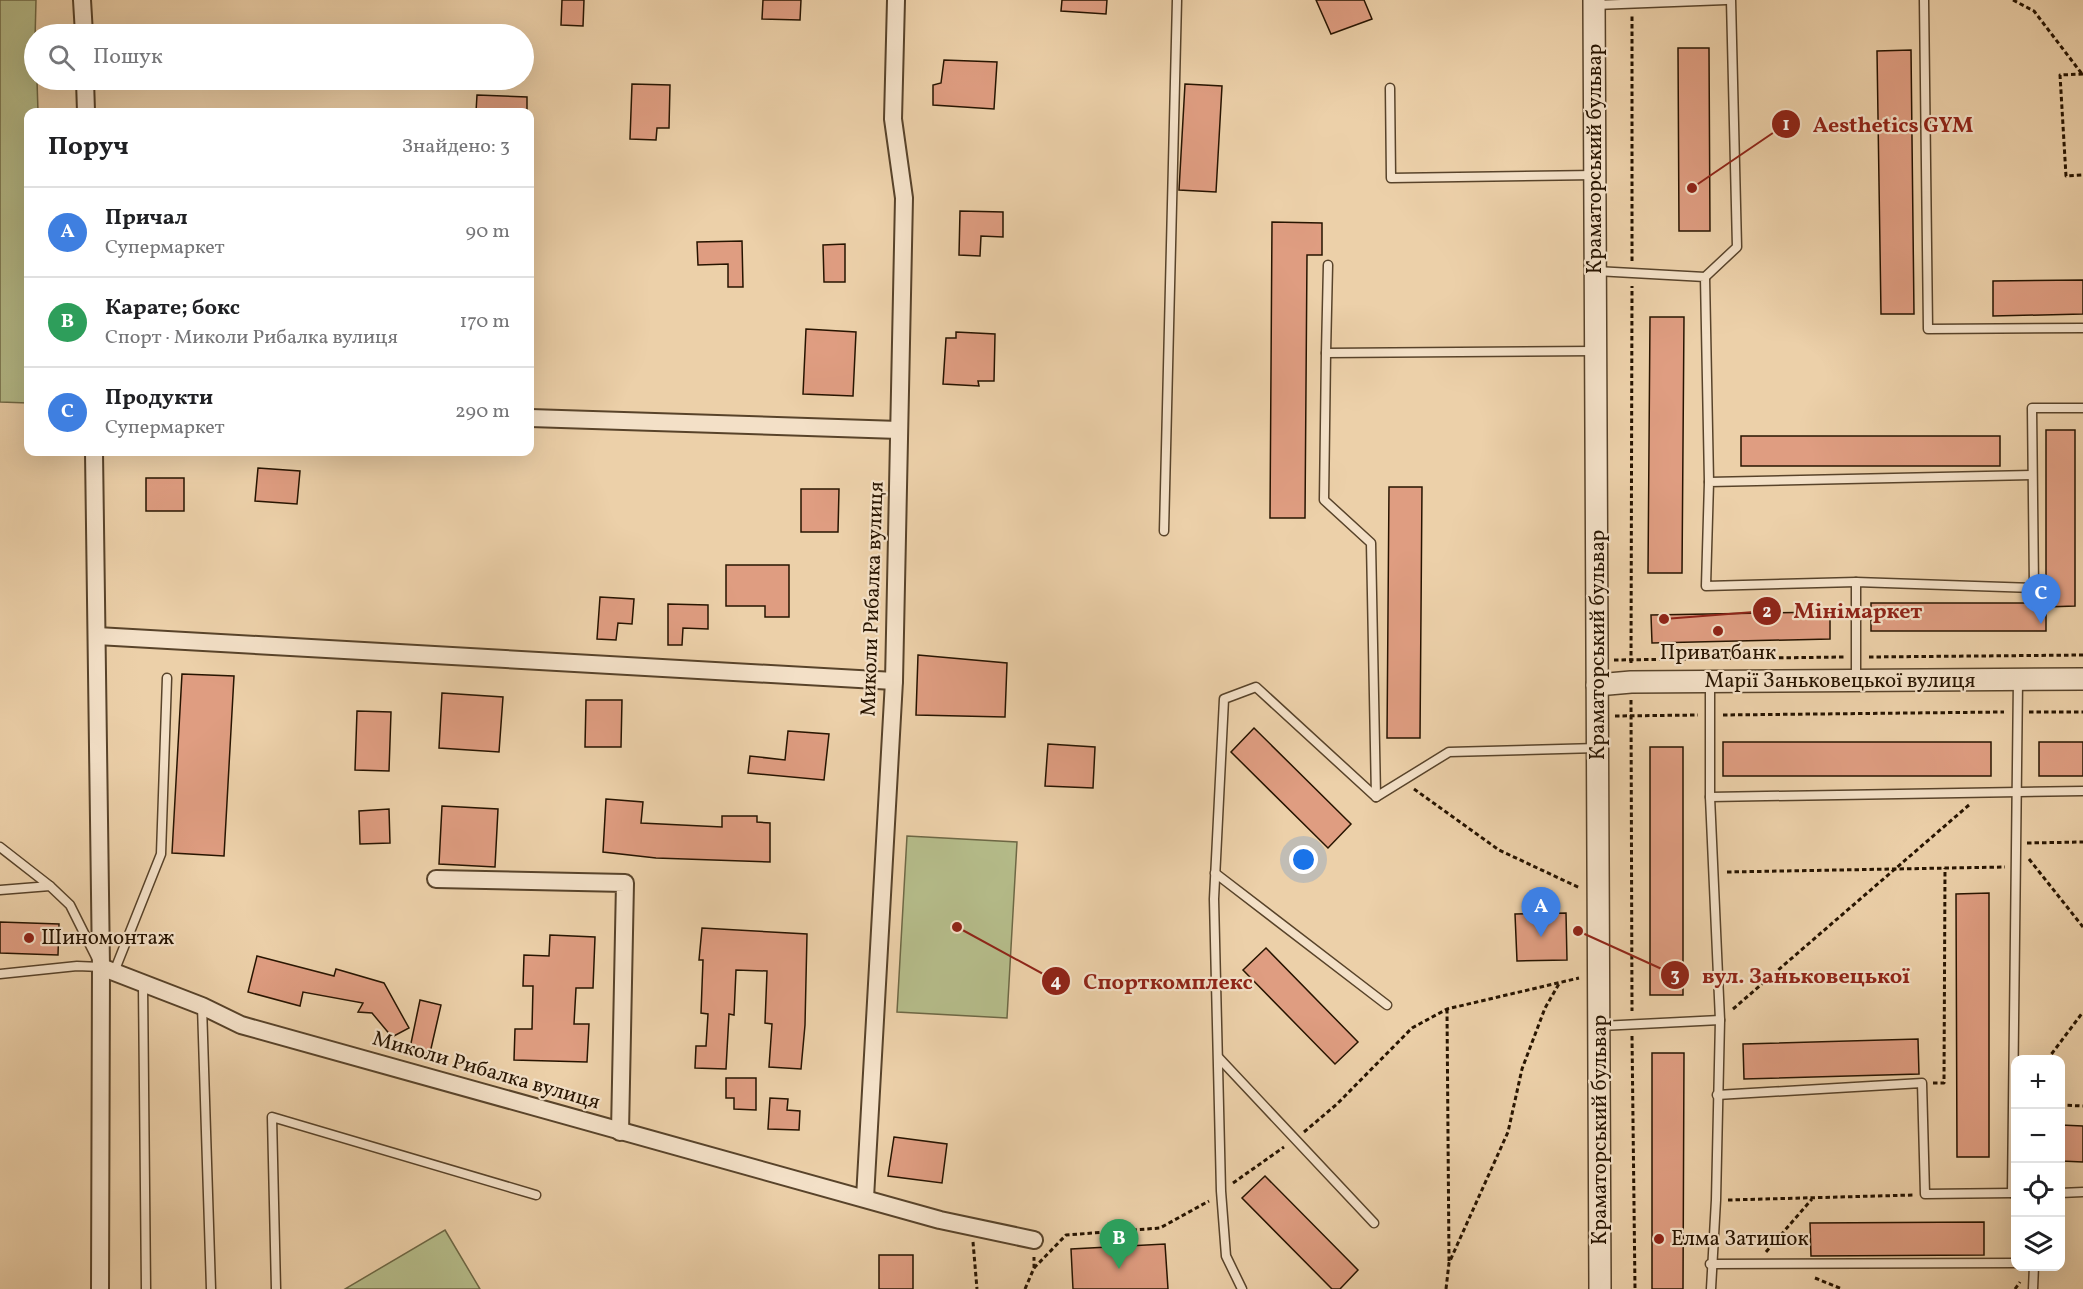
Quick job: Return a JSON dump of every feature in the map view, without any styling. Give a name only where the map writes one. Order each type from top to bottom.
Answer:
[{"type":"street","points":[[82,0],[83,24]]},
{"type":"street","name":"Миколи Рибалка вулиця","points":[[865,1198],[894,681],[904,198],[893,119],[896,0]]},
{"type":"street","name":"Краматорський бульвар","points":[[1594,2],[1600,898],[1600,1289]]},
{"type":"street","points":[[85,90],[86,108]]},
{"type":"street","points":[[534,418],[899,430]]},
{"type":"street","points":[[94,456],[107,970],[100,1289]]},
{"type":"street","points":[[97,636],[894,681]]},
{"type":"street","name":"Марії Заньковецької вулиця","points":[[1597,685],[1631,682],[2083,680]]},
{"type":"street","points":[[436,879],[625,883],[620,1132]]},
{"type":"street","name":"Миколи Рибалка вулиця","points":[[107,970],[202,1006],[241,1025],[940,1220],[1034,1240]]},
{"type":"lane","points":[[1164,531],[1177,0]]},
{"type":"lane","points":[[1594,2],[1728,0],[1737,247],[1705,277],[1595,270]]},
{"type":"lane","points":[[1924,0],[1928,329],[2083,328]]},
{"type":"lane","points":[[1390,88],[1391,178],[1595,175]]},
{"type":"lane","points":[[1328,266],[1324,500],[1371,543],[1376,797]]},
{"type":"lane","points":[[1705,277],[1709,482],[1706,586],[1856,582],[2034,588],[2032,408],[2083,408]]},
{"type":"lane","points":[[1326,353],[1596,351]]},
{"type":"lane","points":[[1709,482],[2032,475]]},
{"type":"lane","points":[[1856,582],[1856,681]]},
{"type":"lane","points":[[107,970],[161,854],[167,678]]},
{"type":"lane","points":[[2014,1163],[2018,680]]},
{"type":"lane","points":[[1710,682],[1710,797],[1720,1020],[1716,1200],[1710,1264],[1711,1289]]},
{"type":"lane","points":[[1242,1289],[1226,1256],[1221,1191],[1215,873],[1224,699],[1256,687],[1376,797]]},
{"type":"lane","points":[[1376,797],[1449,752],[1599,748]]},
{"type":"lane","points":[[1710,797],[2083,791]]},
{"type":"lane","points":[[0,847],[50,886],[70,905],[107,970]]},
{"type":"lane","points":[[1215,873],[1387,1005]]},
{"type":"lane","points":[[0,890],[50,886]]},
{"type":"lane","points":[[0,974],[77,966],[107,970]]},
{"type":"lane","points":[[143,985],[146,1289]]},
{"type":"lane","points":[[202,1006],[211,1289]]},
{"type":"lane","points":[[1600,1026],[1720,1020]]},
{"type":"lane","points":[[1219,1058],[1374,1223]]},
{"type":"lane","points":[[1717,1095],[1922,1083],[1925,1194],[2011,1193]]},
{"type":"lane","points":[[276,1289],[272,1117],[536,1195]]},
{"type":"lane","points":[[2065,1192],[2083,1192]]},
{"type":"lane","points":[[1710,1264],[1757,1262],[2011,1263]]},
{"type":"lane","points":[[2033,1289],[2034,1271]]},
{"type":"path","points":[[2013,0],[2034,11],[2083,74]]},
{"type":"path","points":[[1632,3],[1631,682],[1635,1289]]},
{"type":"path","points":[[2083,74],[2060,75],[2066,176],[2083,175]]},
{"type":"path","points":[[1598,660],[2083,655]]},
{"type":"path","points":[[1598,716],[2083,712]]},
{"type":"path","points":[[1403,781],[1499,850],[1600,898]]},
{"type":"path","points":[[1720,1020],[1984,792]]},
{"type":"path","points":[[2016,843],[2083,842]]},
{"type":"path","points":[[2016,843],[2083,927]]},
{"type":"path","points":[[1714,873],[2016,867]]},
{"type":"path","points":[[1922,1083],[1944,1083],[1945,868]]},
{"type":"path","points":[[1025,1289],[1034,1269],[1066,1235],[1160,1228],[1203,1207],[1221,1191],[1296,1140],[1337,1104],[1412,1028],[1447,1009],[1600,973]]},
{"type":"path","points":[[1449,1263],[1508,1132],[1522,1069],[1545,1008],[1560,982]]},
{"type":"path","points":[[1446,1289],[1449,1263],[1447,1009]]},
{"type":"path","points":[[2050,1055],[2083,1012]]},
{"type":"path","points":[[2065,1105],[2083,1106]]},
{"type":"path","points":[[1716,1200],[1925,1194]]},
{"type":"path","points":[[1757,1262],[1812,1199]]},
{"type":"path","points":[[972,1240],[977,1289]]},
{"type":"path","points":[[1034,1240],[1034,1269]]},
{"type":"green space","points":[[0,0],[36,0],[35,24],[24,24],[24,90],[37,90],[38,108],[24,108],[24,403],[0,402]]},
{"type":"green space","points":[[907,836],[1017,842],[1007,1018],[897,1012]]},
{"type":"green space","points":[[445,1230],[480,1289],[345,1289]]},
{"type":"building","points":[[562,0],[584,0],[583,26],[561,25]]},
{"type":"building","points":[[763,0],[801,0],[800,20],[762,19]]},
{"type":"building","points":[[1062,0],[1107,0],[1106,14],[1061,11]]},
{"type":"building","points":[[1316,0],[1364,0],[1372,19],[1331,34]]},
{"type":"building","points":[[1678,48],[1709,48],[1710,231],[1679,231]]},
{"type":"building","points":[[1911,50],[1914,314],[1881,314],[1877,51]]},
{"type":"building","points":[[944,60],[997,62],[994,109],[933,105],[933,85],[941,83]]},
{"type":"building","points":[[632,84],[670,85],[669,128],[657,128],[656,140],[630,139]]},
{"type":"building","points":[[1185,84],[1222,86],[1216,192],[1179,190]]},
{"type":"building","points":[[477,95],[527,97],[527,108],[476,108]]},
{"type":"building","points":[[960,211],[1003,212],[1003,237],[981,236],[980,256],[959,255]]},
{"type":"building","points":[[1272,222],[1322,223],[1322,255],[1307,255],[1305,518],[1270,518]]},
{"type":"building","points":[[742,241],[743,287],[728,287],[728,264],[698,265],[697,242]]},
{"type":"building","points":[[845,244],[845,282],[824,282],[823,245]]},
{"type":"building","points":[[2083,280],[2083,314],[1993,316],[1993,281]]},
{"type":"building","points":[[1650,317],[1684,317],[1682,573],[1648,573]]},
{"type":"building","points":[[806,329],[856,332],[853,396],[803,394]]},
{"type":"building","points":[[956,332],[995,334],[994,381],[978,381],[979,386],[943,384],[946,338],[956,338]]},
{"type":"building","points":[[2046,430],[2075,430],[2075,606],[2046,607],[2046,631],[1871,631],[1871,603],[2046,603]]},
{"type":"building","points":[[1741,436],[2000,436],[2000,466],[1741,466]]},
{"type":"building","points":[[258,468],[300,471],[297,504],[255,501]]},
{"type":"building","points":[[146,478],[184,478],[184,511],[146,511]]},
{"type":"building","points":[[1389,487],[1422,487],[1420,738],[1387,738]]},
{"type":"building","points":[[801,489],[839,489],[838,532],[801,532]]},
{"type":"building","points":[[726,565],[789,565],[789,617],[765,617],[765,606],[726,606]]},
{"type":"building","points":[[600,597],[634,599],[632,624],[618,623],[616,640],[597,639]]},
{"type":"building","points":[[668,604],[708,605],[708,629],[683,628],[682,645],[668,645]]},
{"type":"building","points":[[1830,612],[1830,639],[1652,643],[1651,615]]},
{"type":"building","points":[[918,655],[1007,663],[1005,717],[916,715]]},
{"type":"building","points":[[182,674],[234,676],[224,856],[172,853]]},
{"type":"building","points":[[442,693],[503,697],[499,752],[439,748]]},
{"type":"building","points":[[586,700],[622,700],[621,747],[585,747]]},
{"type":"building","points":[[357,711],[391,712],[389,771],[355,770]]},
{"type":"building","points":[[1254,728],[1351,824],[1328,848],[1231,752]]},
{"type":"building","points":[[788,731],[829,734],[824,780],[748,773],[750,756],[785,760]]},
{"type":"building","points":[[1723,742],[1991,742],[1991,776],[1723,776]]},
{"type":"building","points":[[2039,742],[2083,742],[2083,776],[2039,776]]},
{"type":"building","points":[[1048,744],[1095,747],[1093,788],[1045,786]]},
{"type":"building","points":[[1650,747],[1683,747],[1683,995],[1650,995]]},
{"type":"building","points":[[606,799],[643,802],[641,823],[722,827],[722,816],[757,816],[757,822],[770,823],[770,862],[656,858],[603,852]]},
{"type":"building","points":[[442,806],[498,809],[495,867],[439,864]]},
{"type":"building","points":[[389,809],[390,843],[360,844],[359,811]]},
{"type":"building","points":[[1989,893],[1989,1157],[1957,1157],[1956,894]]},
{"type":"building","points":[[1566,913],[1567,960],[1517,961],[1515,914]]},
{"type":"building","name":"Шиномонтаж","points":[[0,922],[59,924],[58,955],[0,953]]},
{"type":"building","points":[[702,928],[807,934],[805,1025],[801,1069],[769,1067],[772,1024],[765,1023],[767,971],[736,970],[734,1015],[729,1014],[726,1069],[695,1068],[696,1046],[706,1046],[708,1014],[701,1013],[703,960],[699,960]]},
{"type":"building","points":[[550,935],[595,937],[593,988],[576,988],[574,1024],[589,1024],[587,1062],[514,1060],[515,1029],[532,1029],[533,986],[523,986],[524,955],[549,956]]},
{"type":"building","points":[[1266,948],[1358,1042],[1335,1064],[1243,970]]},
{"type":"building","points":[[257,956],[334,976],[336,969],[384,983],[409,1028],[392,1037],[372,1013],[358,1012],[363,1003],[303,992],[300,1006],[248,992]]},
{"type":"building","points":[[420,1000],[441,1005],[430,1053],[410,1048]]},
{"type":"building","points":[[1918,1039],[1919,1074],[1744,1079],[1743,1044]]},
{"type":"building","points":[[1652,1053],[1684,1053],[1683,1289],[1652,1289]]},
{"type":"building","points":[[726,1078],[756,1078],[756,1110],[734,1109],[734,1098],[726,1098]]},
{"type":"building","points":[[770,1098],[788,1099],[787,1110],[800,1111],[799,1130],[768,1129]]},
{"type":"building","points":[[2065,1125],[2083,1126],[2083,1162],[2065,1161]]},
{"type":"building","points":[[894,1137],[947,1144],[942,1183],[888,1176]]},
{"type":"building","points":[[1265,1176],[1358,1270],[1340,1289],[1332,1289],[1242,1198]]},
{"type":"building","points":[[1984,1222],[1984,1255],[1811,1256],[1810,1223]]},
{"type":"building","points":[[1165,1244],[1168,1289],[1073,1289],[1071,1249]]},
{"type":"building","points":[[879,1255],[913,1255],[913,1289],[879,1289]]},
{"type":"place","name":"Aesthetics GYM","points":[[1692,188]]},
{"type":"place","name":"Мінімаркет","points":[[1664,619]]},
{"type":"place","name":"Продукти","points":[[2041,624]]},
{"type":"place","name":"Приватбанк","points":[[1718,631]]},
{"type":"place","name":"Спорткомплекс","points":[[957,927]]},
{"type":"place","name":"вул. Заньковецької","points":[[1578,931]]},
{"type":"place","name":"Причал","points":[[1541,937]]},
{"type":"place","name":"Шиномонтаж","points":[[29,938]]},
{"type":"place","name":"Елма Затишок","points":[[1659,1239]]},
{"type":"place","name":"Карате; бокс","points":[[1119,1269]]}]
